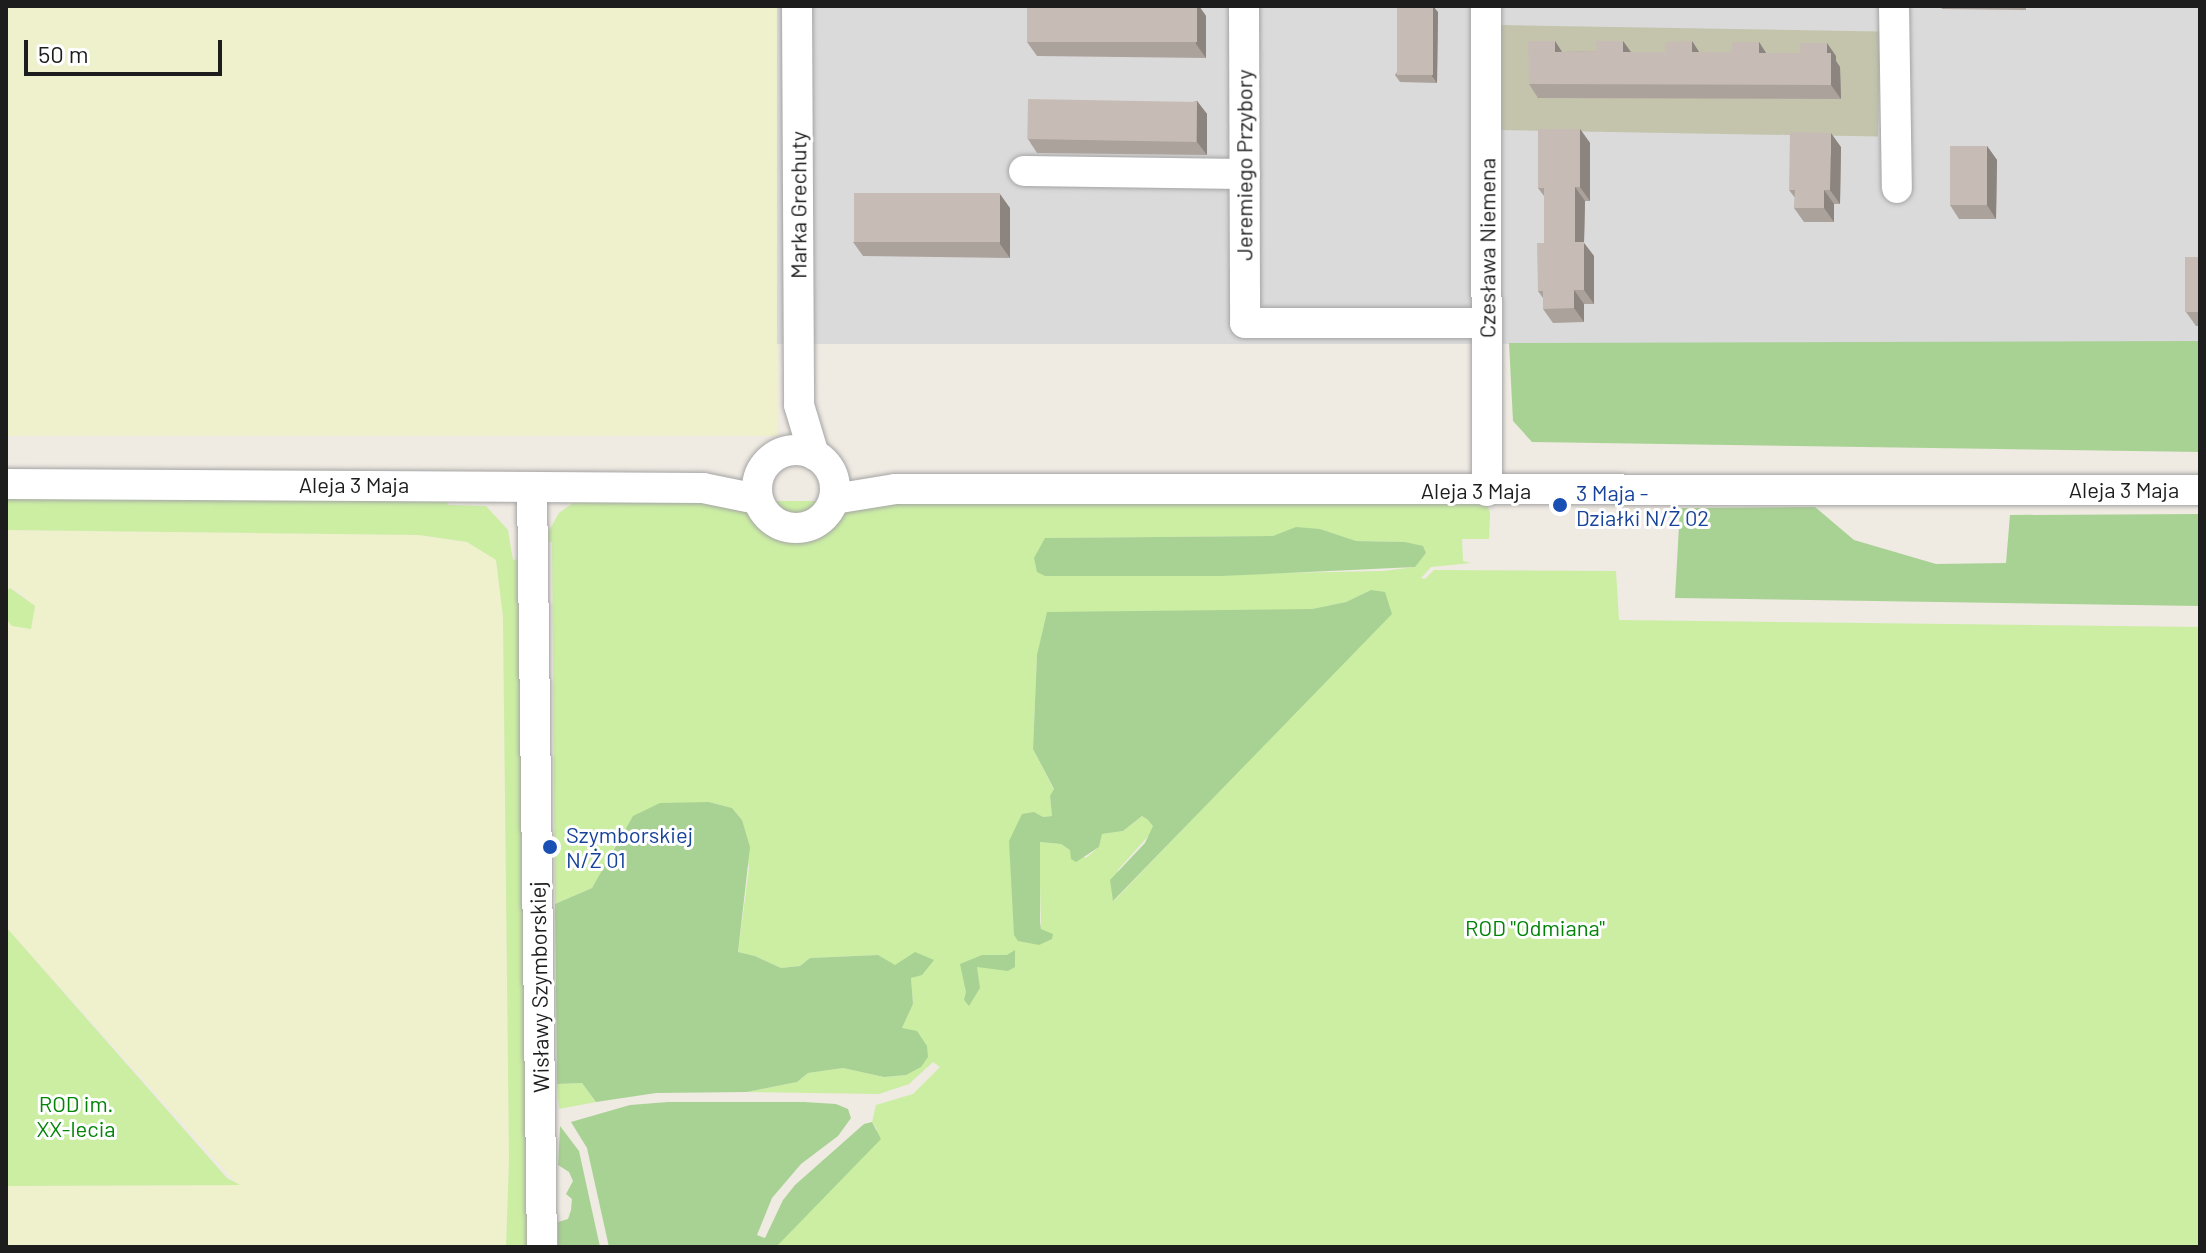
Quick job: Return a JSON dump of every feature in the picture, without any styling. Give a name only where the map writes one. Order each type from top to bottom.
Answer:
[{"type":"street","name":"Marka Grechuty","points":[[797,6],[799,405],[827,475]]},
{"type":"street","name":"Jeremiego Przybory","points":[[1244,6],[1245,323],[1487,323]]},
{"type":"street","name":"Czesława Niemena","points":[[1486,6],[1487,491]]},
{"type":"street","points":[[1894,6],[1897,188]]},
{"type":"street","points":[[1024,171],[1245,174]]},
{"type":"street","name":"Marka Grechuty","points":[[765,476],[799,405]]},
{"type":"street","points":[[789,450],[827,475],[820,520],[796,529],[772,521],[765,476],[789,450]]},
{"type":"street","name":"Aleja 3 Maja","points":[[827,475],[896,489],[2200,490]]},
{"type":"street","name":"Aleja 3 Maja","points":[[6,484],[703,488],[765,476]]},
{"type":"street","name":"Wisławy Szymborskiej","points":[[532,487],[542,1247]]},
{"type":"shaded area","points":[[8,6],[777,6],[777,436],[8,436]]},
{"type":"shaded area","points":[[777,6],[2200,6],[2200,344],[777,344]]},
{"type":"shaded area","points":[[1501,25],[1880,32],[1878,137],[1499,130]]},
{"type":"shaded area","points":[[6,530],[419,535],[467,542],[496,560],[503,617],[509,1160],[506,1247],[6,1247],[6,1186],[238,1185],[6,927],[6,619],[12,626],[31,629],[35,607],[19,592],[11,588],[6,592]]},
{"type":"green space","points":[[2200,341],[2200,452],[1532,442],[1513,421],[1509,343]]},
{"type":"green space","points":[[6,497],[447,499],[448,505],[486,506],[508,530],[513,560],[522,559],[529,1247],[506,1247],[509,1160],[503,617],[496,560],[467,542],[419,535],[6,530]]},
{"type":"green space","name":"ROD \"Odmiana\"","points":[[576,501],[1486,501],[1490,513],[1489,539],[1462,539],[1463,561],[1471,563],[1431,567],[1421,578],[1425,579],[1434,570],[1616,571],[1619,620],[2200,627],[2200,1247],[776,1247],[877,1129],[872,1122],[876,1105],[913,1094],[940,1067],[933,1062],[909,1084],[879,1094],[747,1092],[797,1082],[808,1073],[843,1068],[884,1077],[906,1075],[902,1028],[913,1004],[911,978],[878,955],[810,958],[800,966],[781,968],[738,952],[749,868],[742,820],[732,808],[709,802],[617,840],[606,868],[592,888],[555,904],[552,542],[546,541],[546,536],[559,513]],"holes":[[[1320,529],[1355,541],[1405,542],[1426,553],[1414,567],[1384,571],[1122,576],[1045,538],[1273,536]],[[1371,590],[1251,758],[1114,901],[1118,870],[1151,833],[1154,826],[1148,820],[1142,816],[1123,831],[1102,834],[1099,847],[1086,858],[1061,844],[1039,842],[1041,929],[1034,942],[1026,941],[1009,841],[1033,812],[1043,817],[1052,816],[1050,797],[1054,790],[1033,749],[1037,655],[1312,609],[1346,602]]]},
{"type":"green space","points":[[1815,507],[1854,540],[1936,564],[2006,563],[2010,515],[2200,514],[2200,606],[1675,598],[1680,508]]},
{"type":"green space","points":[[1296,527],[1320,529],[1356,541],[1405,542],[1423,546],[1426,553],[1415,567],[1221,576],[1045,576],[1037,572],[1034,558],[1045,538],[1273,536]]},
{"type":"green space","points":[[10,588],[35,606],[31,629],[12,626],[6,619],[6,592]]},
{"type":"green space","points":[[1371,590],[1385,592],[1392,614],[1113,901],[1110,880],[1145,843],[1153,826],[1148,820],[1142,816],[1123,831],[1102,834],[1099,847],[1076,862],[1071,859],[1070,850],[1061,844],[1040,842],[1040,922],[1041,929],[1053,934],[1052,939],[1039,945],[1018,941],[1014,935],[1009,841],[1022,814],[1034,812],[1043,817],[1052,816],[1050,796],[1054,789],[1033,749],[1037,655],[1047,612],[1312,609],[1346,602]]},
{"type":"green space","points":[[709,802],[732,808],[742,820],[750,847],[738,952],[781,968],[800,966],[810,958],[878,955],[895,965],[915,952],[934,960],[922,975],[911,978],[913,1004],[902,1028],[917,1031],[927,1046],[928,1057],[921,1067],[906,1075],[884,1077],[843,1068],[808,1073],[797,1082],[747,1092],[656,1093],[596,1102],[582,1083],[557,1084],[555,904],[592,888],[633,816],[660,803]]},
{"type":"green space","name":"ROD im. XX-lecia","points":[[6,927],[227,1178],[240,1185],[6,1186]]},
{"type":"green space","points":[[1015,950],[1015,967],[1008,971],[977,967],[980,988],[969,1006],[964,1000],[966,992],[960,964],[982,955],[1007,955]]},
{"type":"green space","points":[[582,1083],[596,1102],[559,1109],[557,1084]]},
{"type":"green space","points":[[804,1102],[836,1104],[848,1109],[851,1118],[838,1136],[801,1164],[772,1198],[757,1235],[765,1238],[783,1200],[795,1185],[864,1124],[872,1122],[881,1139],[776,1247],[609,1247],[587,1148],[571,1122],[630,1105]]},
{"type":"green space","points":[[560,1126],[579,1151],[600,1247],[558,1247],[558,1222],[568,1219],[572,1199],[566,1194],[573,1181],[569,1172],[558,1165]]},
{"type":"building","points":[[1027,6],[1197,6],[1197,42],[1027,42]]},
{"type":"building","points":[[1397,6],[1433,6],[1433,75],[1397,75]]},
{"type":"building","points":[[1528,41],[1555,41],[1555,52],[1597,51],[1596,41],[1623,41],[1623,52],[1665,52],[1665,42],[1692,41],[1692,52],[1732,52],[1732,42],[1759,42],[1759,53],[1800,53],[1800,43],[1827,43],[1827,53],[1831,53],[1831,85],[1529,84]]},
{"type":"building","points":[[1028,99],[1197,102],[1196,142],[1027,139]]},
{"type":"building","points":[[1538,129],[1580,129],[1580,187],[1575,187],[1575,242],[1584,242],[1584,290],[1574,290],[1574,308],[1543,309],[1543,291],[1538,291],[1537,243],[1544,243],[1544,188],[1538,188]]},
{"type":"building","points":[[1790,132],[1831,133],[1830,190],[1824,190],[1824,208],[1794,208],[1795,190],[1789,190]]},
{"type":"building","points":[[1950,146],[1987,146],[1987,205],[1950,205]]},
{"type":"building","points":[[854,193],[1000,193],[1000,242],[854,242]]},
{"type":"building","points":[[2185,257],[2200,257],[2200,312],[2185,312]]},
{"type":"place","name":"3 Maja - Działki N/Ż 02","points":[[1560,505]]},
{"type":"place","name":"Szymborskiej N/Ż 01","points":[[550,847]]}]
